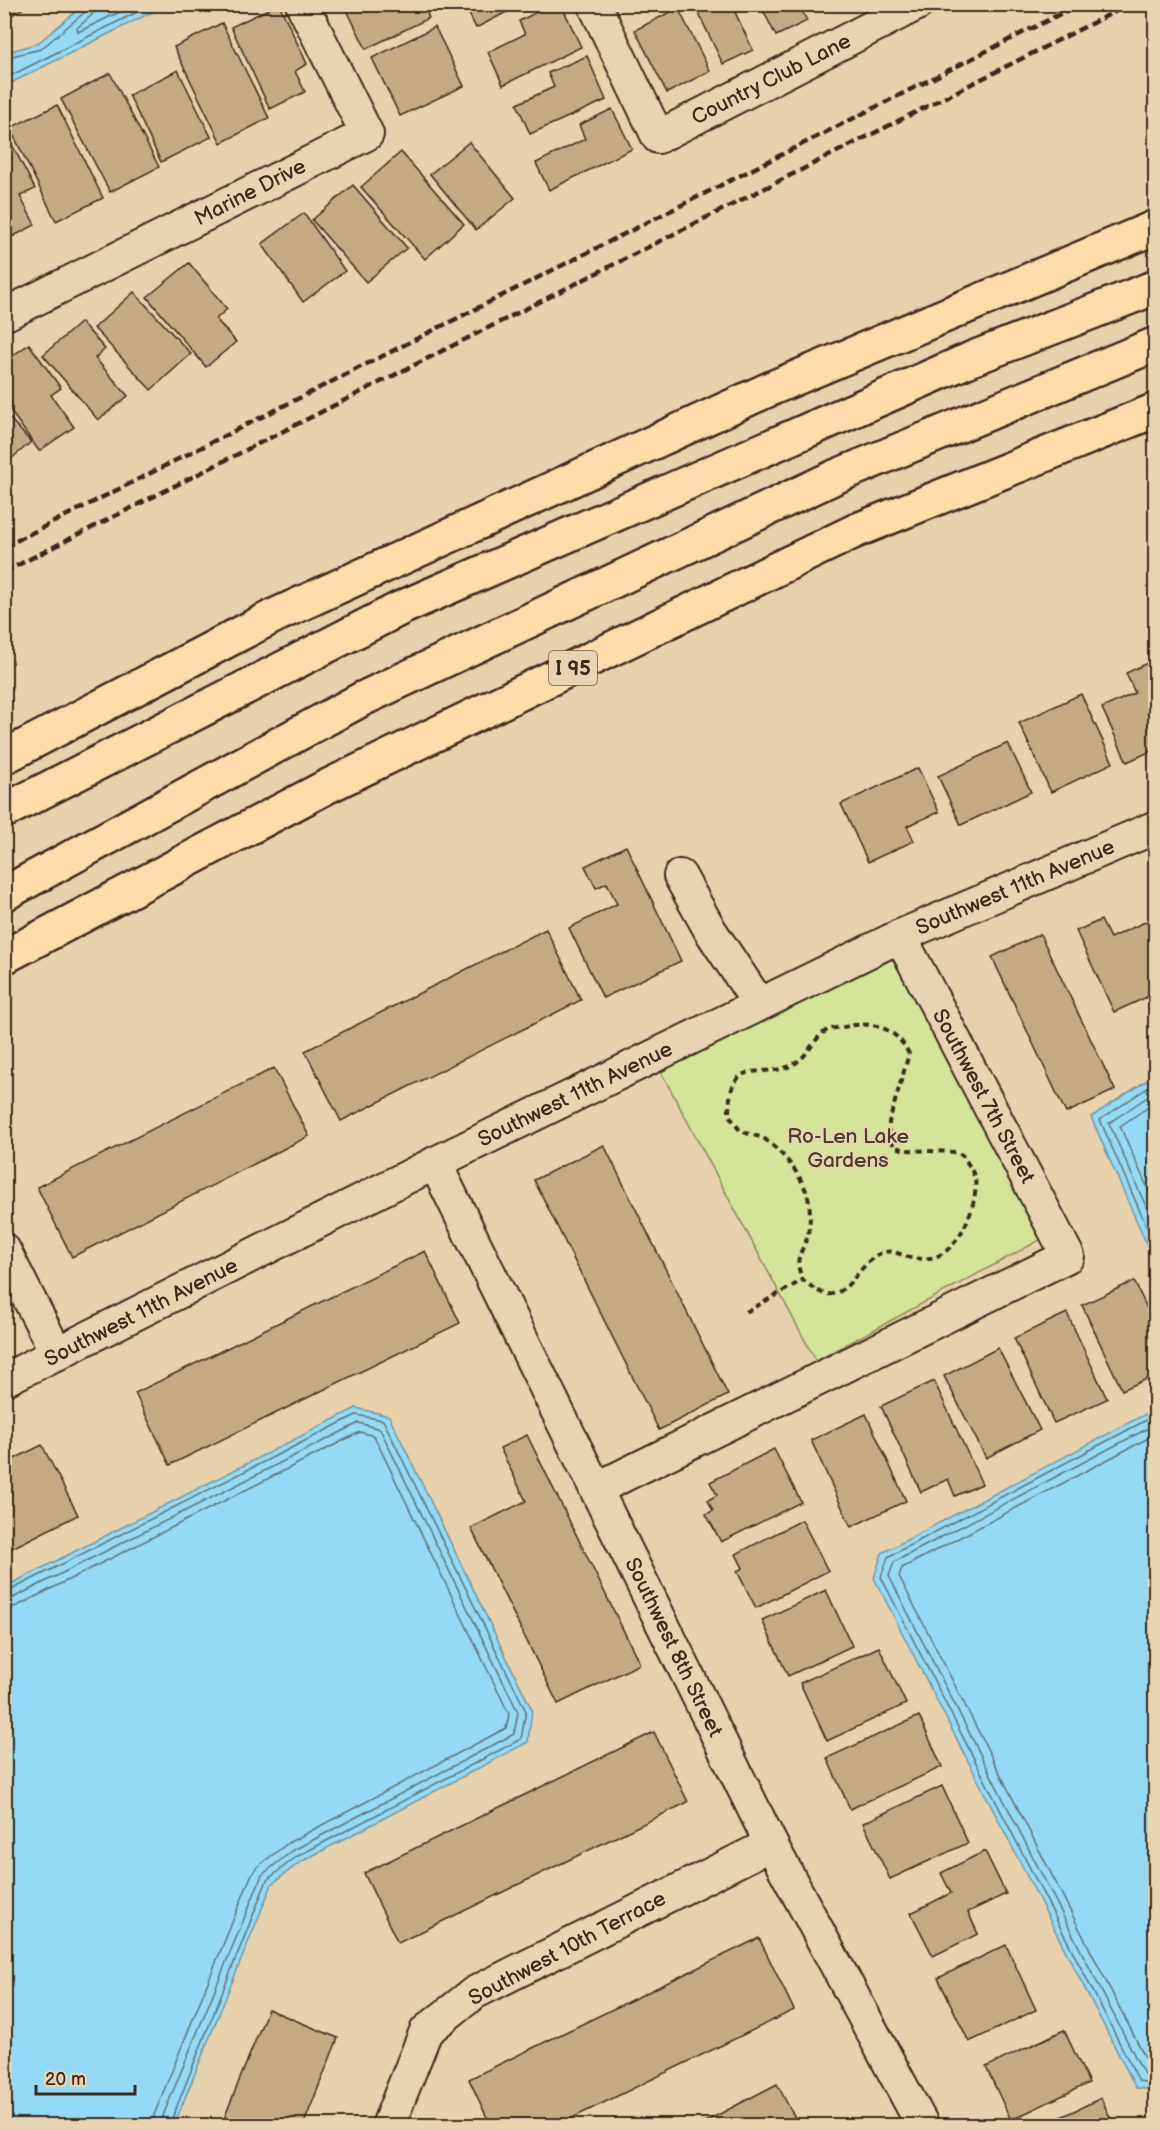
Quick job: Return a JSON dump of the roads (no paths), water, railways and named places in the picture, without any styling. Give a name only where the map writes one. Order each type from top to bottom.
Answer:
[{"type":"highway","points":[[4,757],[274,616],[772,388],[1155,227]]},
{"type":"highway","points":[[4,811],[402,608],[972,359],[1155,287]]},
{"type":"highway","points":[[4,894],[362,699],[837,476],[1155,344]]},
{"type":"highway","name":"I 95","points":[[4,957],[326,787],[844,536],[1155,410]]},
{"type":"street","name":"Marine Drive","points":[[4,315],[367,134],[302,4]]},
{"type":"street","name":"Country Club Lane","points":[[594,4],[658,137],[916,4]]},
{"type":"street","name":"Southwest 11th Avenue","points":[[4,1380],[435,1163],[900,936],[1155,827]]},
{"type":"street","points":[[680,876],[710,930],[759,1004]]},
{"type":"street","name":"Southwest 7th Street","points":[[596,1489],[1068,1256],[900,936]]},
{"type":"street","name":"Southwest 8th Street","points":[[435,1163],[771,1844],[923,2126]]},
{"type":"street","points":[[4,1250],[57,1354]]},
{"type":"street","name":"Southwest 10th Terrace","points":[[388,2126],[426,2031],[474,1993],[771,1844]]},
{"type":"water","points":[[84,5],[166,5],[5,86],[5,53],[38,43]]},
{"type":"water","points":[[1155,1075],[1155,1263],[1091,1117]]},
{"type":"water","points":[[356,1408],[389,1416],[532,1710],[528,1742],[299,1863],[272,1884],[174,2125],[5,2125],[5,1587]]},
{"type":"water","points":[[1155,1409],[1155,2090],[1136,2088],[874,1578],[882,1553]]},
{"type":"railway","points":[[4,547],[1080,4]]},
{"type":"railway","points":[[4,572],[1130,4]]},
{"type":"park label","name":"Ro-Len Lake Gardens","points":[[848,1148]]}]
